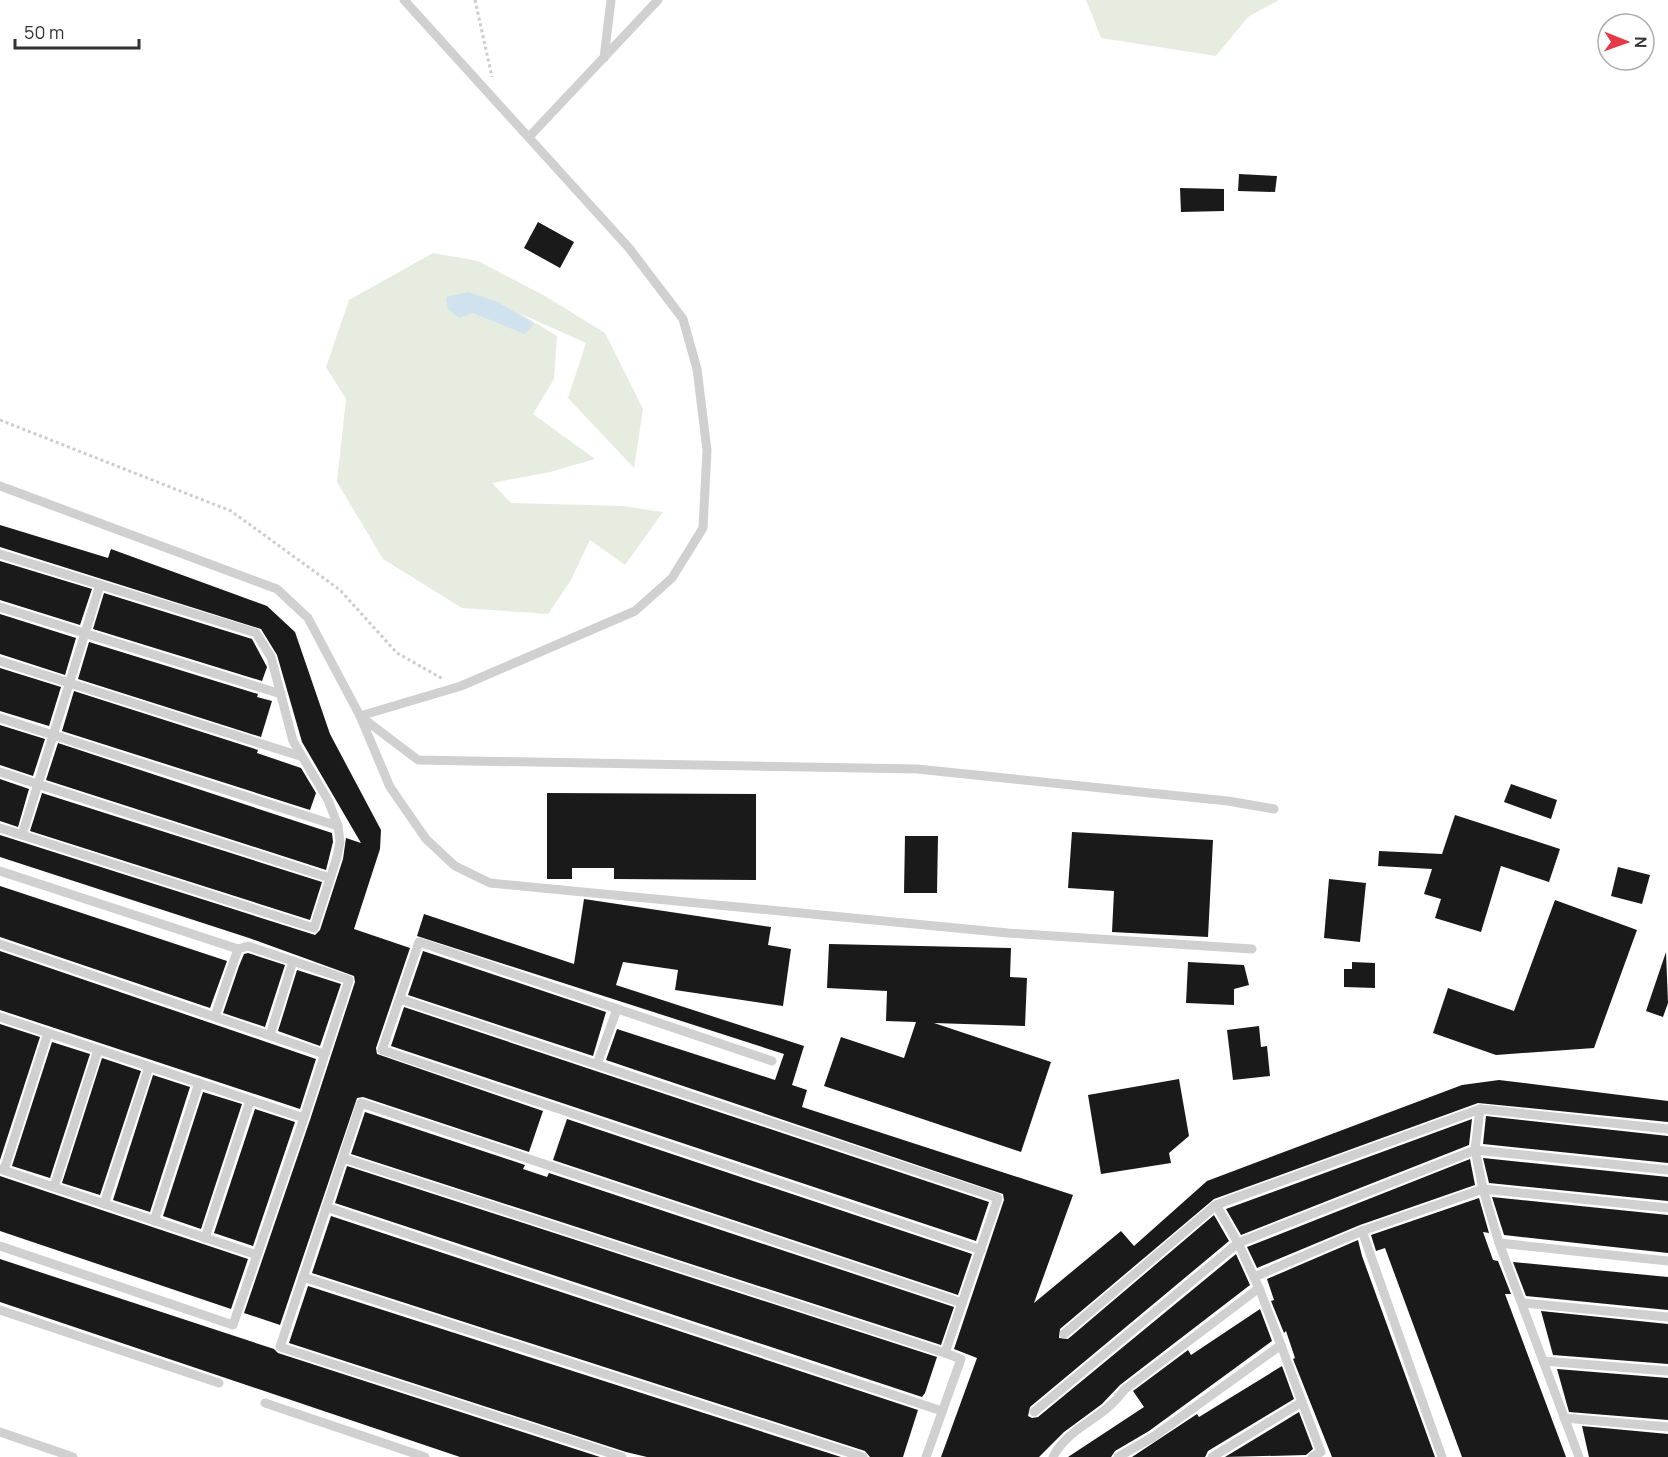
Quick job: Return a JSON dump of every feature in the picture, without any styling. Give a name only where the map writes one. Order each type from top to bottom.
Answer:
[{"type":"lane","points":[[360,716],[458,687],[635,611],[672,578],[703,528],[707,450],[697,369],[682,319],[629,248],[404,0]]},
{"type":"lane","points":[[604,58],[611,0]]},
{"type":"lane","points":[[529,137],[658,0]]},
{"type":"lane","points":[[0,486],[277,589],[308,618],[360,716],[390,787],[426,839],[455,866],[490,883],[1008,933],[1252,949]]},
{"type":"lane","points":[[0,554],[256,633],[271,657],[293,741],[328,800],[338,826],[340,842],[314,928],[0,828]]},
{"type":"lane","points":[[22,835],[100,585]]},
{"type":"lane","points":[[0,607],[281,694]]},
{"type":"lane","points":[[0,661],[300,756]]},
{"type":"lane","points":[[360,716],[418,760],[917,769],[1216,800],[1274,809]]},
{"type":"lane","points":[[0,718],[338,826]]},
{"type":"lane","points":[[0,772],[330,878]]},
{"type":"lane","points":[[0,871],[238,949],[248,946],[349,980],[233,1325],[0,1246]]},
{"type":"lane","points":[[772,1061],[420,942],[382,1050],[981,1250]]},
{"type":"lane","points":[[0,945],[324,1054]]},
{"type":"lane","points":[[215,1016],[238,949]]},
{"type":"lane","points":[[270,1035],[293,961]]},
{"type":"lane","points":[[400,999],[998,1198],[945,1353]]},
{"type":"lane","points":[[597,1064],[617,1009]]},
{"type":"lane","points":[[0,1017],[304,1118]]},
{"type":"lane","points":[[48,1033],[2,1170],[257,1255]]},
{"type":"lane","points":[[54,1187],[98,1050]]},
{"type":"lane","points":[[104,1204],[149,1067]]},
{"type":"lane","points":[[154,1221],[199,1083]]},
{"type":"lane","points":[[205,1238],[250,1101]]},
{"type":"lane","points":[[622,1457],[280,1347],[361,1103],[962,1303]]},
{"type":"lane","points":[[1064,1334],[1216,1205],[1480,1109],[1668,1129]]},
{"type":"lane","points":[[1480,1109],[1475,1150],[1483,1190],[1499,1242],[1579,1457]]},
{"type":"lane","points":[[1034,1412],[1238,1243],[1475,1150],[1668,1170]]},
{"type":"lane","points":[[343,1158],[961,1359],[926,1457]]},
{"type":"lane","points":[[1254,1277],[1362,1231],[1483,1190],[1668,1208]]},
{"type":"lane","points":[[1216,1205],[1254,1277],[1281,1345],[1322,1454],[1312,1457]]},
{"type":"lane","points":[[326,1207],[942,1411]]},
{"type":"lane","points":[[1362,1231],[1442,1457]]},
{"type":"lane","points":[[1499,1242],[1668,1261]]},
{"type":"lane","points":[[303,1277],[863,1457]]},
{"type":"lane","points":[[1053,1457],[1061,1442],[1113,1406],[1124,1390],[1259,1288]]},
{"type":"lane","points":[[1523,1303],[1668,1317]]},
{"type":"lane","points":[[0,1310],[219,1383]]},
{"type":"lane","points":[[1119,1457],[1153,1437],[1281,1345]]},
{"type":"lane","points":[[1543,1361],[1668,1371]]},
{"type":"lane","points":[[1212,1457],[1302,1402]]},
{"type":"lane","points":[[265,1403],[425,1457]]},
{"type":"lane","points":[[1564,1418],[1668,1427]]},
{"type":"lane","points":[[0,1432],[73,1457]]},
{"type":"path","points":[[475,0],[493,80]]},
{"type":"path","points":[[0,420],[231,511],[340,590],[397,653],[458,687]]},
{"type":"shaded area","points":[[1086,0],[1279,0],[1248,17],[1216,56],[1101,38]]},
{"type":"shaded area","points":[[433,253],[478,261],[545,296],[605,333],[643,409],[634,468],[568,398],[586,343],[519,313],[557,336],[554,379],[533,414],[595,459],[550,472],[492,483],[511,503],[623,506],[663,512],[625,565],[590,540],[571,580],[548,614],[462,608],[383,559],[337,482],[346,399],[326,367],[349,300]]},
{"type":"water","points":[[468,292],[498,302],[534,324],[525,334],[473,313],[459,318],[448,309],[446,297]]},
{"type":"building","points":[[1239,174],[1277,176],[1275,192],[1238,191]]},
{"type":"building","points":[[1180,188],[1224,189],[1224,211],[1181,212]]},
{"type":"building","points":[[538,222],[574,242],[560,268],[524,248]]},
{"type":"building","points":[[0,525],[108,558],[111,549],[267,606],[295,632],[330,734],[381,830],[380,849],[354,929],[410,948],[376,1048],[377,1054],[543,1111],[529,1152],[363,1097],[357,1098],[280,1325],[244,1313],[310,1120],[355,982],[354,976],[249,938],[0,857],[0,835],[315,935],[320,930],[343,859],[346,838],[361,843],[302,742],[277,655],[261,629],[0,547]]},
{"type":"building","points":[[0,561],[92,589],[80,625],[0,600]]},
{"type":"building","points":[[104,593],[252,639],[267,667],[262,681],[93,629]]},
{"type":"building","points":[[0,614],[76,638],[65,675],[0,654]]},
{"type":"building","points":[[89,642],[258,694],[257,697],[272,701],[261,737],[78,679]]},
{"type":"building","points":[[0,668],[61,687],[49,726],[0,711]]},
{"type":"building","points":[[74,691],[258,750],[257,753],[301,768],[316,793],[310,810],[62,731]]},
{"type":"building","points":[[0,725],[45,739],[33,776],[0,765]]},
{"type":"building","points":[[58,743],[332,833],[333,842],[326,870],[46,780]]},
{"type":"building","points":[[0,779],[29,789],[18,827],[0,821]]},
{"type":"building","points":[[1511,784],[1557,800],[1551,819],[1504,802]]},
{"type":"building","points":[[42,793],[322,882],[310,920],[30,831]]},
{"type":"building","points":[[547,793],[756,794],[756,880],[614,879],[614,868],[572,868],[572,879],[547,879]]},
{"type":"building","points":[[1455,815],[1560,849],[1549,882],[1501,866],[1481,932],[1435,918],[1441,899],[1424,894],[1432,869],[1378,866],[1379,851],[1442,854]]},
{"type":"building","points":[[1072,832],[1213,840],[1208,937],[1112,932],[1114,891],[1068,888]]},
{"type":"building","points":[[905,836],[938,836],[937,893],[904,893]]},
{"type":"building","points":[[1618,867],[1650,875],[1642,904],[1611,896]]},
{"type":"building","points":[[1329,879],[1366,883],[1360,942],[1324,938]]},
{"type":"building","points":[[0,886],[227,961],[210,1008],[0,937]]},
{"type":"building","points":[[584,899],[771,927],[768,945],[791,949],[783,1006],[675,990],[678,970],[623,962],[616,985],[804,1046],[792,1085],[807,1090],[802,1107],[1073,1195],[1034,1303],[1121,1231],[1134,1246],[1207,1181],[1462,1085],[1499,1080],[1668,1101],[1668,1122],[1478,1103],[1214,1199],[1060,1329],[1059,1338],[1068,1339],[1214,1215],[1229,1241],[1030,1407],[1028,1416],[1038,1417],[1236,1254],[1250,1285],[1120,1385],[1102,1404],[1064,1432],[1039,1457],[941,1457],[977,1358],[954,1349],[1004,1200],[1003,1194],[606,1060],[617,1029],[775,1080],[784,1054],[417,936],[424,914],[574,964]]},
{"type":"building","points":[[1555,900],[1637,930],[1594,1048],[1496,1055],[1433,1033],[1448,988],[1514,1011]]},
{"type":"building","points":[[829,944],[1011,948],[1010,977],[1027,978],[1025,1026],[934,1023],[1051,1062],[1021,1152],[824,1086],[841,1037],[904,1058],[916,1022],[886,1021],[887,991],[827,988]]},
{"type":"building","points":[[0,951],[316,1059],[300,1109],[0,1010]]},
{"type":"building","points":[[423,951],[606,1012],[593,1056],[408,995]]},
{"type":"building","points":[[1666,952],[1668,1003],[1663,1017],[1646,1011]]},
{"type":"building","points":[[248,953],[285,965],[265,1027],[223,1013],[244,954]]},
{"type":"building","points":[[1188,962],[1244,965],[1249,985],[1234,989],[1234,1005],[1186,1003]]},
{"type":"building","points":[[1352,962],[1375,963],[1375,988],[1344,987],[1344,969],[1352,969]]},
{"type":"building","points":[[297,970],[341,984],[320,1046],[278,1031]]},
{"type":"building","points":[[404,1007],[989,1202],[976,1241],[391,1046]]},
{"type":"building","points":[[0,1024],[40,1037],[0,1160]]},
{"type":"building","points":[[1259,1026],[1261,1047],[1267,1046],[1270,1076],[1233,1080],[1227,1030]]},
{"type":"building","points":[[52,1042],[90,1054],[50,1178],[12,1166]]},
{"type":"building","points":[[102,1058],[141,1071],[100,1195],[62,1183]]},
{"type":"building","points":[[153,1075],[190,1087],[150,1212],[113,1200]]},
{"type":"building","points":[[1179,1079],[1189,1136],[1169,1153],[1171,1163],[1101,1174],[1088,1095]]},
{"type":"building","points":[[203,1092],[242,1104],[201,1229],[163,1216]]},
{"type":"building","points":[[255,1109],[295,1122],[253,1246],[214,1233]]},
{"type":"building","points":[[365,1112],[525,1165],[523,1169],[547,1177],[549,1173],[954,1307],[941,1345],[351,1154]]},
{"type":"building","points":[[1486,1116],[1668,1136],[1668,1163],[1483,1144]]},
{"type":"building","points":[[567,1119],[972,1254],[958,1295],[553,1160]]},
{"type":"building","points":[[1472,1119],[1469,1145],[1241,1235],[1226,1209]]},
{"type":"building","points":[[1483,1158],[1668,1177],[1668,1201],[1489,1183]]},
{"type":"building","points":[[1470,1159],[1475,1185],[1360,1225],[1257,1268],[1247,1247]]},
{"type":"building","points":[[347,1166],[937,1357],[925,1393],[922,1397],[335,1203]]},
{"type":"building","points":[[0,1176],[248,1259],[231,1309],[0,1231]]},
{"type":"building","points":[[1492,1197],[1668,1215],[1668,1253],[1504,1235]]},
{"type":"building","points":[[1479,1198],[1489,1233],[1483,1232],[1493,1260],[1498,1261],[1511,1294],[1505,1294],[1566,1457],[1462,1457],[1385,1248],[1376,1251],[1371,1235]]},
{"type":"building","points":[[331,1216],[918,1410],[903,1457],[870,1457],[865,1451],[312,1273]]},
{"type":"building","points":[[1358,1240],[1435,1457],[1332,1457],[1293,1359],[1295,1358],[1286,1331],[1284,1333],[1271,1301],[1274,1300],[1267,1279]]},
{"type":"building","points":[[0,1259],[274,1349],[278,1353],[600,1457],[460,1457],[0,1302]]},
{"type":"building","points":[[1513,1262],[1668,1277],[1668,1310],[1526,1296]]},
{"type":"building","points":[[308,1286],[841,1457],[647,1457],[626,1452],[289,1343]]},
{"type":"building","points":[[1260,1309],[1272,1341],[1149,1431],[1115,1451],[1111,1457],[1068,1457],[1144,1407],[1133,1391],[1188,1350],[1191,1355]]},
{"type":"building","points":[[1541,1311],[1668,1324],[1668,1364],[1553,1355]]},
{"type":"building","points":[[1282,1366],[1294,1399],[1208,1451],[1205,1457],[1132,1457],[1197,1414],[1199,1417]]},
{"type":"building","points":[[1557,1369],[1668,1378],[1668,1420],[1569,1412]]},
{"type":"building","points":[[1299,1412],[1313,1449],[1306,1455],[1225,1457]]},
{"type":"building","points":[[1582,1426],[1668,1434],[1668,1457],[1589,1457]]}]
